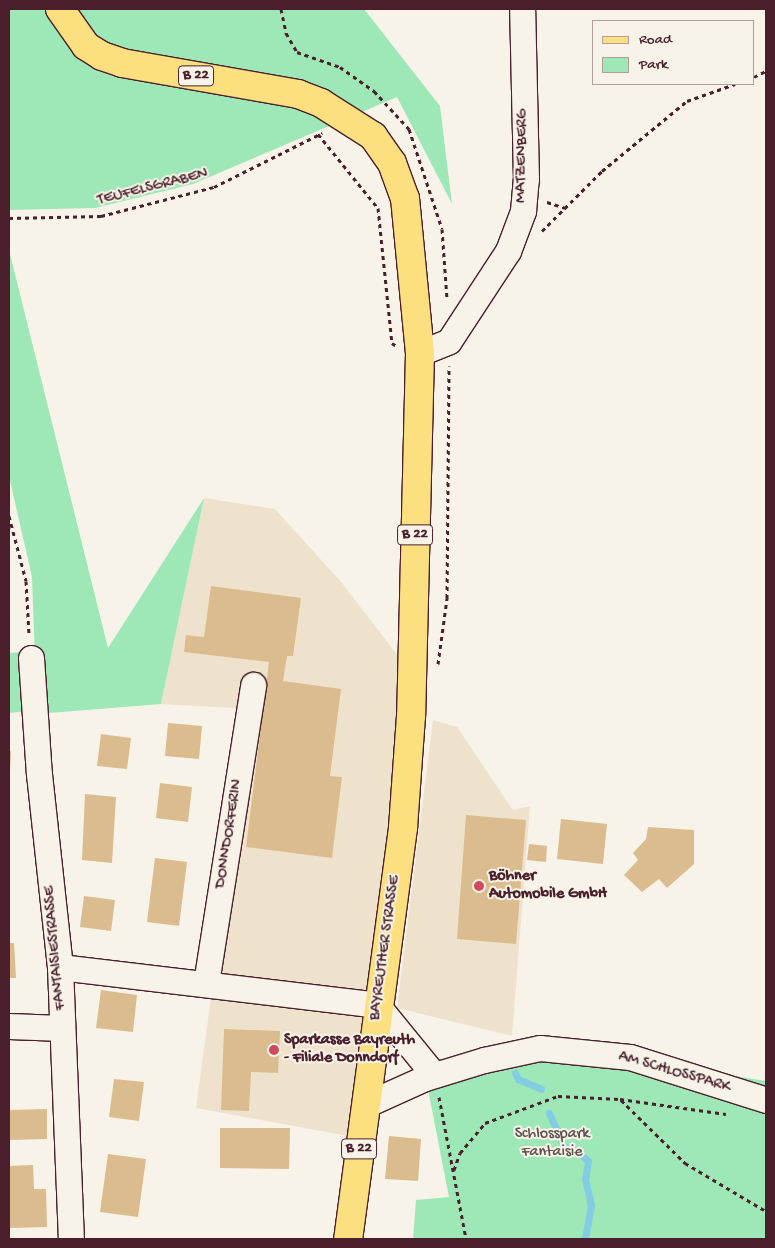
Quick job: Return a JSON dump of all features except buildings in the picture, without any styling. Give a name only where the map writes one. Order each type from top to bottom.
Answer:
[{"type":"main road","name":"B 22","points":[[60,9],[86,46],[102,56],[122,63],[298,94],[322,103],[378,143],[392,163],[405,198],[420,353]]},
{"type":"main road","name":"BAYREUTHER STRASSE","points":[[348,1239],[377,1005],[403,828],[411,716],[420,353]]},
{"type":"street","name":"MATZENBERG","points":[[420,353],[449,341],[508,251],[523,211],[526,180],[522,9]]},
{"type":"street","name":"FANTAISIESTRASSE","points":[[31,658],[39,774],[60,967],[71,1239]]},
{"type":"street","name":"DONNDORFERIN","points":[[206,983],[253,685]]},
{"type":"street","points":[[60,967],[377,1005],[434,1075]]},
{"type":"street","points":[[9,1026],[62,1028]]},
{"type":"street","name":"AM SCHLOSSPARK","points":[[365,1105],[434,1075],[484,1060],[540,1048],[568,1049],[630,1057],[766,1100]]},
{"type":"path","points":[[537,236],[602,171],[687,101],[732,85]]},
{"type":"path","name":"TEUFELSGRABEN","points":[[9,218],[101,216],[214,187],[348,120]]},
{"type":"path","points":[[318,134],[378,208],[392,343],[420,353]]},
{"type":"path","points":[[9,516],[26,581],[31,658]]},
{"type":"path","points":[[434,1075],[466,1239]]},
{"type":"path","points":[[454,1170],[460,1153],[485,1123],[558,1096],[620,1099],[733,1115]]},
{"type":"path","points":[[620,1099],[685,1163],[766,1211]]},
{"type":"shaded area","points":[[204,498],[275,509],[342,583],[405,665],[397,828],[358,1051],[348,1136],[196,1108],[250,709],[161,704]]},
{"type":"shaded area","points":[[433,720],[457,727],[513,810],[530,806],[512,1036],[397,1008]]},
{"type":"green space","points":[[9,9],[364,9],[440,106],[452,204],[397,97],[193,184],[95,208],[9,210]]},
{"type":"green space","points":[[9,250],[108,648],[204,498],[161,704],[37,714],[32,577],[9,476]]},
{"type":"green space","points":[[20,652],[28,711],[9,713],[9,653]]},
{"type":"green space","name":"Schlosspark Fantaisie","points":[[568,1049],[766,1081],[766,1239],[413,1239],[416,1200],[449,1197],[426,1079]]},
{"type":"waterway","points":[[515,1073],[518,1079],[541,1089]]},
{"type":"waterway","points":[[549,1113],[564,1147],[577,1151],[588,1161],[585,1179],[591,1205],[585,1239]]},
{"type":"place","name":"Böhner Automobile GmbH","points":[[479,886]]},
{"type":"place","name":"Sparkasse Bayreuth - Filiale Donndorf","points":[[274,1050]]}]
